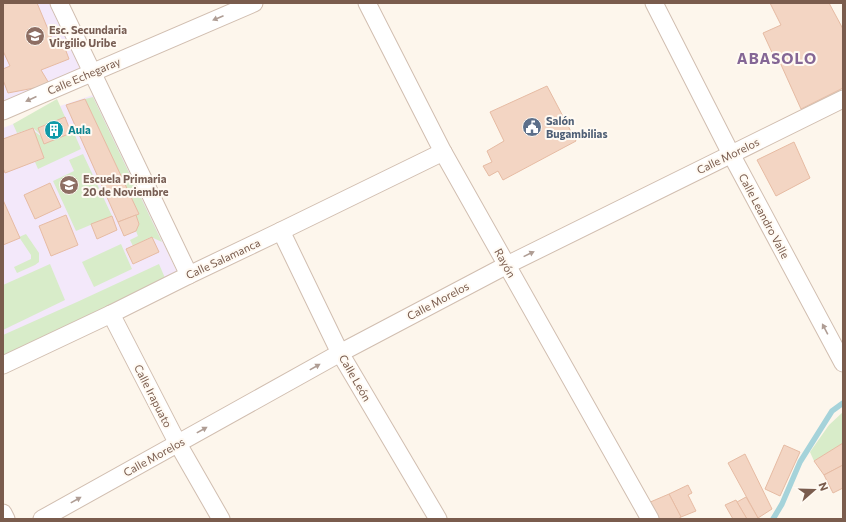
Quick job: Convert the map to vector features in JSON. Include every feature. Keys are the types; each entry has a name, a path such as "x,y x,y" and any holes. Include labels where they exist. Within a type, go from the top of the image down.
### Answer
{"street":[{"path":"60,3 189,275"},
{"name":"Calle Echegaray","path":"3,111 254,3"},
{"name":"Rayón","path":"367,3 443,152 650,519"},
{"name":"Calle Leandro Valle","path":"654,3 731,154 843,363"},
{"name":"Calle Morelos","path":"42,519 340,353 507,265 843,99"},
{"name":"Calle Salamanca","path":"3,365 443,152"},
{"name":"Calle León","path":"281,231 340,353 438,519"},
{"name":"Calle Irapuato","path":"111,314 178,444 221,519"},
{"path":"3,513 6,519"}],"shaded area":[{"name":"Esc. Secundaria Virgilio Uribe","path":"3,3 52,3 84,70 3,106"},
{"name":"Escuela Primaria 20 de Noviembre","path":"93,95 177,272 3,356 3,128 51,109"}],"green space":[{"path":"93,97 162,242 151,237 133,246 130,240 138,236 136,231 139,224 136,215 139,214 85,99"},
{"path":"57,99 65,117 38,128 40,134 33,128 17,133 13,124"},
{"path":"70,124 81,149 38,169 35,162 44,158 34,131 42,137 44,143 71,133"},
{"path":"83,154 112,216 76,231 53,181 74,171 69,160"},
{"path":"26,234 39,253 39,262 17,273 14,267 31,259 31,255 19,237"},
{"path":"121,244 132,269 94,287 82,262"},
{"path":"50,264 65,300 3,330 3,285"},
{"path":"159,264 165,278 3,356 3,335"},
{"path":"843,412 843,443 814,461 810,452 829,425"}],"building":[{"name":"Esc. Secundaria Virgilio Uribe","path":"3,3 37,3 55,46 63,43 69,59 41,70 50,85 8,93 3,80 3,69 10,66 3,51"},
{"path":"770,3 829,3 843,29 843,88 801,109 778,58 775,59 763,33 781,25"},
{"name":"Salón Bugambilias","path":"547,86 576,141 503,180 498,171 489,176 483,166 492,162 487,151 504,141 490,112"},
{"path":"85,99 139,214 118,222 66,105"},
{"name":"Aula","path":"65,117 71,133 44,144 38,128"},
{"path":"33,128 44,158 5,173 3,168 3,139"},
{"path":"794,142 810,178 776,196 757,160"},
{"path":"50,183 61,207 35,219 24,195"},
{"path":"3,200 20,238 3,245"},
{"path":"66,215 78,245 51,256 39,226"},
{"path":"136,215 139,224 136,231 124,236 118,222"},
{"path":"112,216 117,230 97,239 91,224"},
{"path":"152,237 159,252 133,264 126,249"},
{"path":"843,443 843,465 824,475 814,461"},
{"path":"784,445 800,452 780,496 765,489"},
{"path":"745,454 772,509 758,518 728,463"},
{"path":"843,465 843,488 833,493 824,475"},
{"path":"688,485 692,493 688,495 696,511 681,517 669,494"},
{"path":"669,494 681,517 678,519 658,519 648,503"},
{"path":"746,497 758,518 747,519 737,502"},
{"path":"736,500 747,519 733,519 725,505"}],"waterway":[{"path":"773,519 782,504 800,462 832,411 843,403"}],"place":[{"name":"Esc. Secundaria Virgilio Uribe","path":"35,36"},
{"name":"Salón Bugambilias","path":"532,127"},
{"name":"Aula","path":"54,130"},
{"name":"Escuela Primaria 20 de Noviembre","path":"69,185"}],"district":[{"name":"ABASOLO","path":"777,59"}]}
